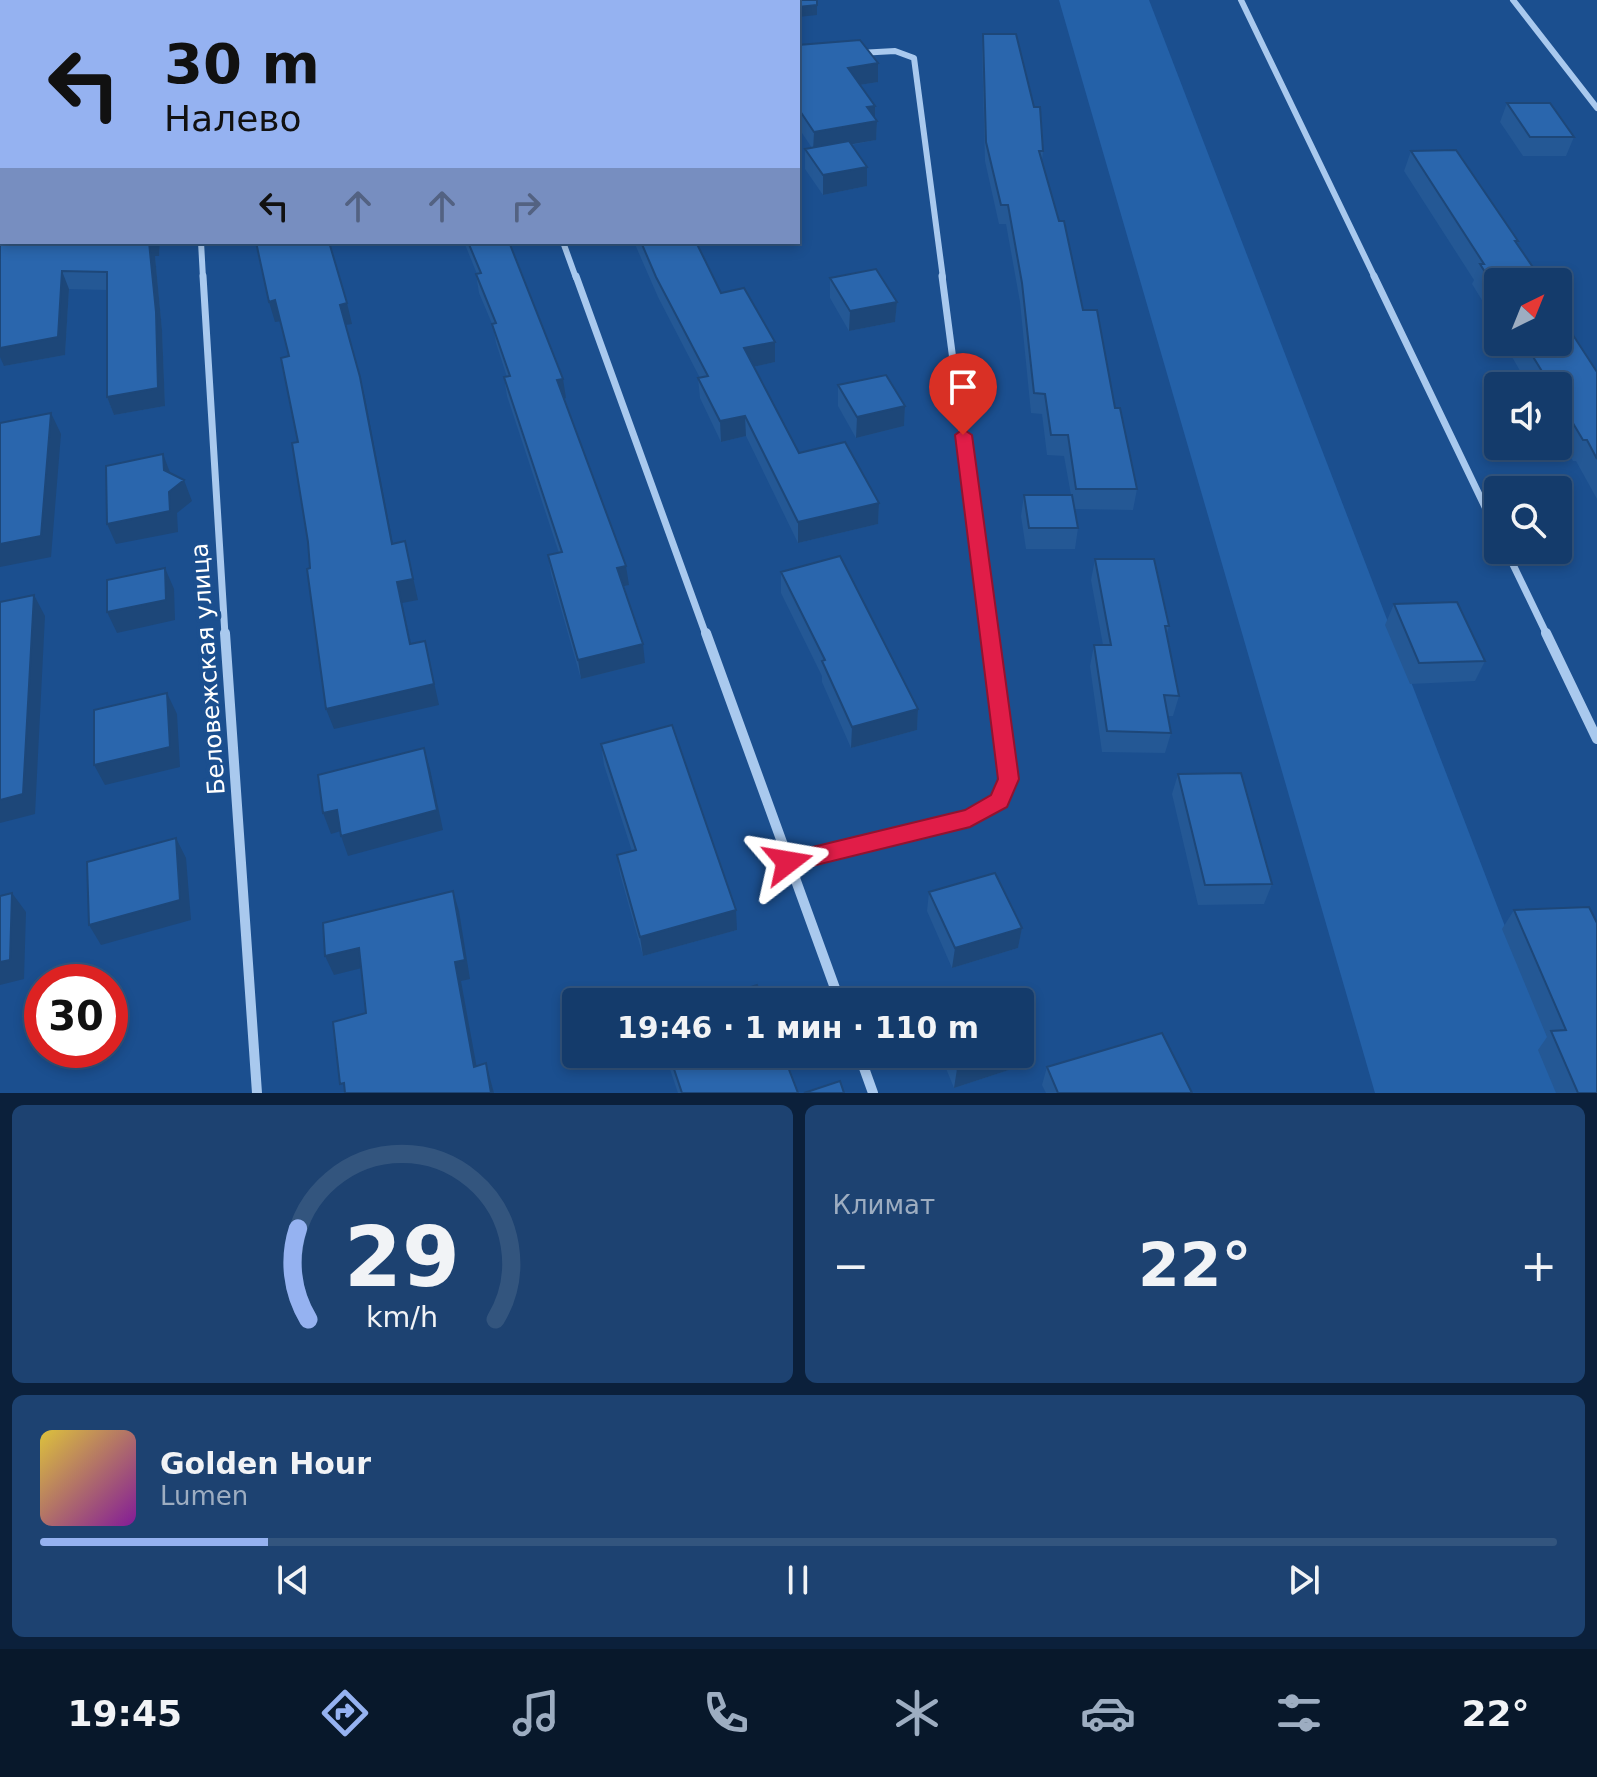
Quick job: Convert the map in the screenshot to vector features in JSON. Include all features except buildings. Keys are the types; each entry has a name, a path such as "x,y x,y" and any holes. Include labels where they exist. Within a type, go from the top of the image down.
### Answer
{"street":[{"path":"1241,0 1484,505"},
{"path":"1513,0 1597,108"},
{"path":"788,862 970,818 1000,801 1008,779 914,58 893,50 845,54"},
{"name":"Беловежская улица","path":"201,244 257,1093"},
{"path":"564,244 835,988"},
{"path":"1513,564 1597,739"},
{"path":"864,1068 873,1093"}],"shaded area":[{"path":"1059,0 1149,0 1569,1093 1375,1093"}],"route":[{"path":"788,862 970,818 1000,801 1008,779 963,435"}]}
